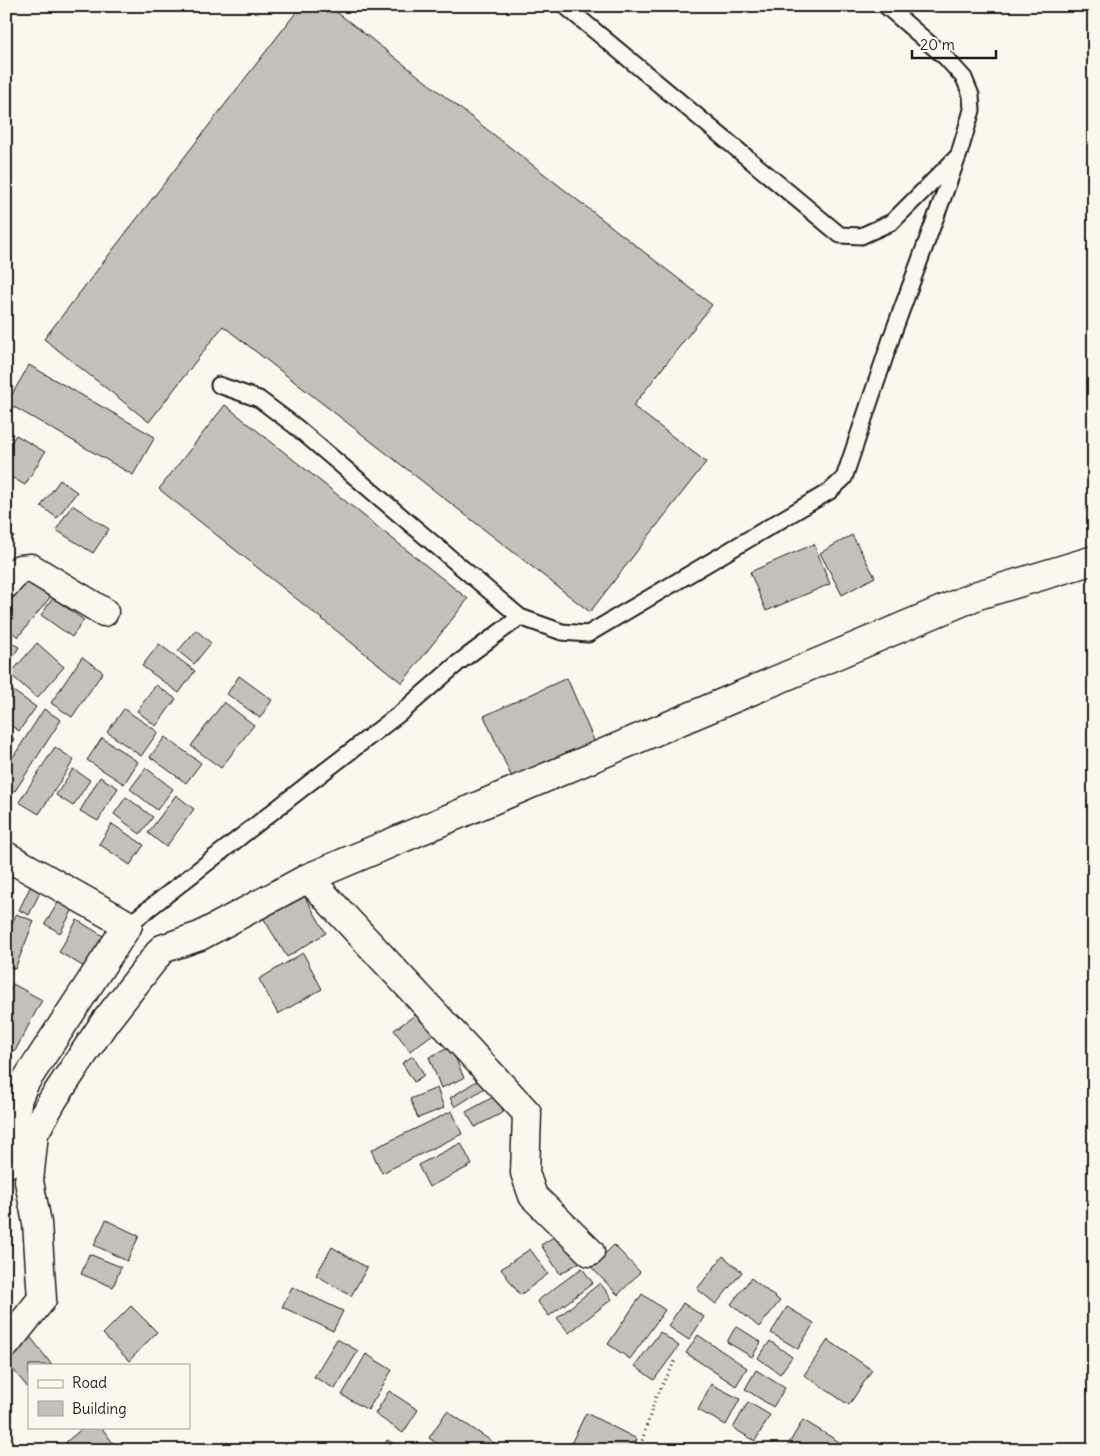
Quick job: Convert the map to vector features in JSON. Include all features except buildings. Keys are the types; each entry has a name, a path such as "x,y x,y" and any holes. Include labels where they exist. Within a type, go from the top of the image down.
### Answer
{"street":[{"path":"6,1344 42,1299 37,1223 29,1180 34,1133 54,1098 105,1022 162,949 200,936 308,878 978,595 1094,560"},
{"path":"6,584 20,569 31,568 104,612"},
{"path":"6,856 128,925 24,1082 18,1098 6,1164"},
{"path":"308,878 527,1113 524,1173 533,1196 590,1252"}],"lane":[{"path":"565,6 840,235 861,236 892,222 960,154"},
{"path":"219,385 259,399 295,426 520,617 562,632 588,634 830,491 844,478 893,333 960,154 972,110 971,95 964,78 945,57 886,6"},
{"path":"128,925 404,711 458,663 520,617"}],"path":[{"path":"639,1450 656,1397 675,1361"}]}
